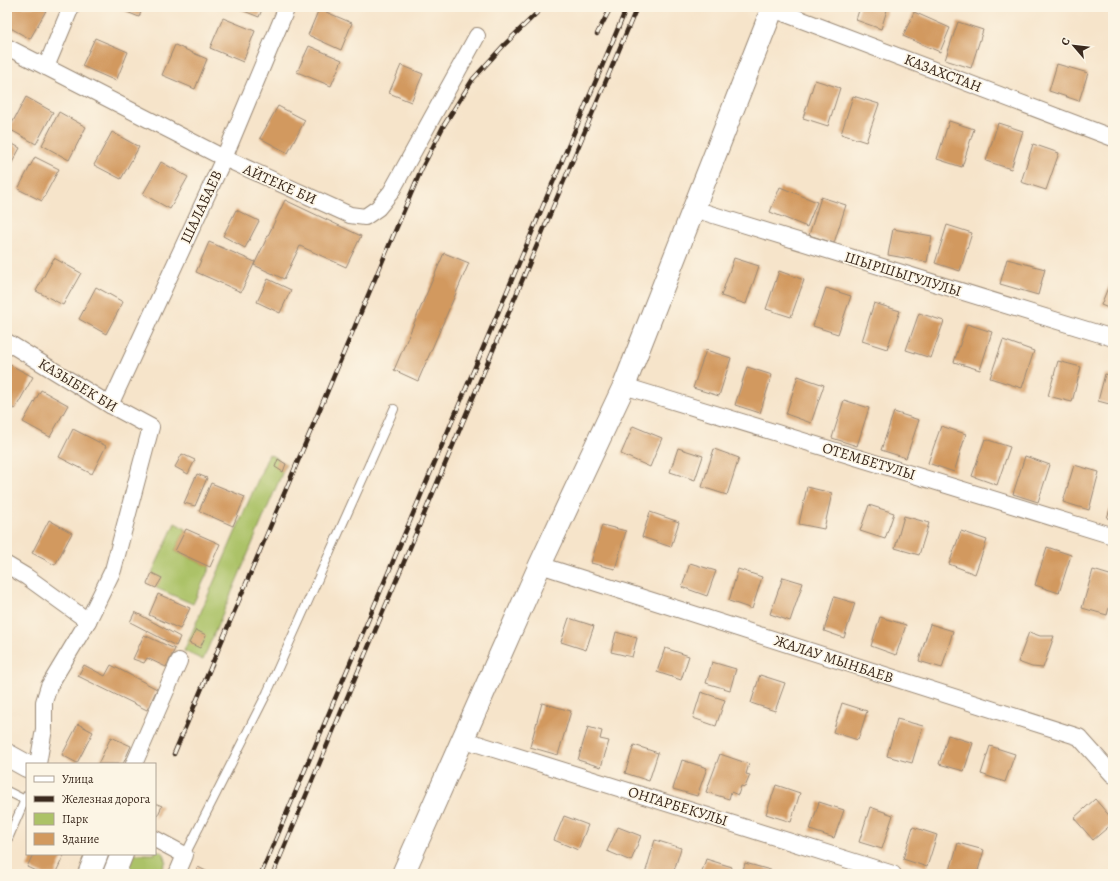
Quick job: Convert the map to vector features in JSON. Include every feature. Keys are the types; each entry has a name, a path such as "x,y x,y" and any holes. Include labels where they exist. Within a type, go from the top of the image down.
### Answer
{"street":[{"path":"46,67 71,7"},
{"name":"ШАЛАБАЕВ","path":"110,405 224,158 287,7"},
{"path":"403,874 540,565 624,386 773,8"},
{"name":"КАЗАХСТАН","path":"773,8 1113,138"},
{"name":"АЙТЕКЕ БИ","path":"7,47 224,158 350,215 365,216 378,208 391,192 477,36"},
{"name":"ШЫРШЫГУЛУЛЫ","path":"694,209 1113,338"},
{"name":"КАЗЫБЕК БИ","path":"7,342 110,405 150,427 112,570 88,621"},
{"name":"ОТЕМБЕТУЛЫ","path":"624,386 1113,536"},
{"path":"7,565 27,576 88,621 49,686 44,702 44,729 38,763"},
{"name":"ЖАЛАУ МЫНБАЕВ","path":"540,565 1079,737 1113,775"},
{"path":"134,763 179,661"},
{"name":"ОНГАРБЕКУЛЫ","path":"462,739 893,874"},
{"path":"7,755 26,765"},
{"path":"156,840 185,856 177,874"},
{"path":"89,874 97,855"},
{"path":"114,874 122,855"}],"lane":[{"path":"185,856 267,693 394,409"},
{"path":"7,791 26,797 7,841"}],"green space":[{"path":"269,454 286,464 203,660 184,651"},
{"path":"175,523 186,529 175,551 210,567 193,604 156,588 161,578 152,573"},
{"path":"156,850 164,854 166,861 160,874 121,874 126,862 133,855 156,855"}],"building":[{"path":"12,7 48,7 30,39 7,26 7,17"},
{"path":"115,7 143,7 139,17"},
{"path":"234,7 263,7 259,17"},
{"path":"860,7 888,7 881,29 856,20"},
{"path":"319,9 352,23 341,50 308,35"},
{"path":"914,12 950,28 940,52 903,36"},
{"path":"223,18 255,31 243,62 210,48"},
{"path":"958,22 983,30 971,68 945,60"},
{"path":"95,38 128,52 116,81 82,66"},
{"path":"175,45 207,59 195,89 162,75"},
{"path":"309,46 342,60 331,86 297,72"},
{"path":"1057,64 1088,73 1079,101 1049,91"},
{"path":"401,65 423,74 411,102 389,93"},
{"path":"815,80 840,88 828,126 803,118"},
{"path":"853,96 879,104 866,142 841,134"},
{"path":"26,97 53,112 36,144 9,129"},
{"path":"278,106 305,120 288,153 260,138"},
{"path":"59,112 86,127 69,160 42,145"},
{"path":"949,121 974,129 962,167 937,159"},
{"path":"998,123 1023,131 1011,169 986,161"},
{"path":"112,132 139,147 121,179 94,165"},
{"path":"7,141 20,148 7,172"},
{"path":"1033,144 1059,153 1046,190 1021,182"},
{"path":"35,157 59,169 42,201 18,189"},
{"path":"161,162 188,177 170,209 143,194"},
{"path":"780,187 817,202 807,227 770,212"},
{"path":"821,197 846,205 834,243 809,235"},
{"path":"285,200 361,236 346,267 300,246 284,279 254,265"},
{"path":"236,210 259,221 245,248 223,236"},
{"path":"947,225 972,233 960,271 935,263"},
{"path":"893,229 932,236 927,262 888,255"},
{"path":"209,242 255,262 241,292 196,272"},
{"path":"444,253 469,263 418,381 394,370"},
{"path":"54,258 81,273 63,305 36,291"},
{"path":"734,258 759,266 746,304 721,296"},
{"path":"1007,259 1045,269 1038,295 1000,284"},
{"path":"779,271 804,280 791,317 766,309"},
{"path":"268,279 291,290 280,313 257,302"},
{"path":"1111,280 1113,281 1113,310 1101,305"},
{"path":"96,287 123,302 106,334 79,319"},
{"path":"826,288 851,296 838,334 813,326"},
{"path":"874,303 900,311 887,349 862,341"},
{"path":"919,313 944,321 931,358 906,350"},
{"path":"967,324 992,332 980,370 954,362"},
{"path":"1003,340 1034,351 1022,388 990,378"},
{"path":"706,350 731,358 719,396 693,388"},
{"path":"1058,361 1081,367 1072,402 1048,396"},
{"path":"7,363 33,377 15,409 7,405"},
{"path":"747,367 772,375 760,413 735,405"},
{"path":"1105,374 1113,376 1113,405 1098,401"},
{"path":"798,376 824,385 811,423 786,414"},
{"path":"41,390 68,405 50,437 23,422"},
{"path":"844,400 869,408 857,446 832,438"},
{"path":"894,412 919,420 906,458 881,450"},
{"path":"633,426 662,438 650,467 621,454"},
{"path":"941,426 966,434 954,472 928,463"},
{"path":"73,429 106,446 92,474 59,457"},
{"path":"985,439 1010,447 997,485 972,476"},
{"path":"678,448 703,456 695,480 670,472"},
{"path":"714,449 739,458 727,495 702,487"},
{"path":"182,454 195,460 188,474 175,467"},
{"path":"1025,456 1050,465 1038,502 1013,494"},
{"path":"278,459 286,464 283,472 275,467"},
{"path":"1074,465 1099,472 1089,510 1063,502"},
{"path":"197,474 207,478 195,506 184,503"},
{"path":"211,483 245,497 233,526 199,511"},
{"path":"807,487 832,493 824,529 799,524"},
{"path":"1113,500 1113,520 1107,518"},
{"path":"869,505 894,513 885,539 860,531"},
{"path":"650,512 679,522 671,547 642,537"},
{"path":"904,516 929,523 919,555 895,548"},
{"path":"49,520 72,533 55,565 32,553"},
{"path":"602,525 626,531 615,569 591,563"},
{"path":"186,529 220,544 210,567 175,551"},
{"path":"961,531 987,540 975,574 949,564"},
{"path":"1047,547 1071,555 1059,593 1035,585"},
{"path":"690,563 716,571 707,596 682,587"},
{"path":"738,569 762,577 752,609 729,601"},
{"path":"1093,570 1113,576 1113,594 1107,615 1082,608"},
{"path":"152,573 162,578 156,588 147,584"},
{"path":"783,577 803,583 790,621 770,614"},
{"path":"158,594 190,608 180,629 149,615"},
{"path":"834,597 855,603 844,638 824,631"},
{"path":"135,612 180,637 176,646 130,622"},
{"path":"880,617 906,625 896,655 871,646"},
{"path":"569,618 594,626 586,650 561,642"},
{"path":"930,624 953,631 942,668 919,661"},
{"path":"196,630 206,635 200,648 189,643"},
{"path":"616,632 637,638 632,657 611,652"},
{"path":"1029,632 1040,636 1054,636 1043,668 1032,667 1018,662"},
{"path":"144,635 175,649 166,667 147,658 144,663 133,659"},
{"path":"665,648 689,656 681,680 657,672"},
{"path":"712,662 736,669 730,690 706,683"},
{"path":"84,665 105,676 111,665 157,689 147,710 78,676"},
{"path":"760,675 785,683 775,711 751,703"},
{"path":"701,692 725,700 716,726 693,718"},
{"path":"542,703 571,711 558,755 530,747"},
{"path":"842,703 867,711 858,740 833,732"},
{"path":"897,719 923,726 912,763 887,756"},
{"path":"78,724 93,732 77,763 62,755"},
{"path":"588,727 602,731 600,739 609,741 601,767 578,760"},
{"path":"948,735 973,743 964,771 939,764"},
{"path":"111,737 131,746 123,763 98,763"},
{"path":"634,745 658,753 649,781 625,773"},
{"path":"990,746 1015,754 1005,782 981,774"},
{"path":"720,754 749,764 746,774 750,775 745,787 741,786 738,795 731,792 729,799 706,792"},
{"path":"682,760 707,768 697,796 673,789"},
{"path":"776,785 800,793 791,822 766,814"},
{"path":"1095,799 1113,820 1113,823 1093,840 1074,818"},
{"path":"819,802 844,810 834,838 810,830"},
{"path":"156,803 162,806 156,819"},
{"path":"870,807 893,815 882,849 859,842"},
{"path":"564,816 588,825 578,850 554,840"},
{"path":"618,827 641,836 631,861 607,851"},
{"path":"913,827 937,835 927,867 903,859"},
{"path":"655,840 681,848 673,874 645,874"},
{"path":"958,843 984,850 977,874 949,874"},
{"path":"33,855 64,855 55,874 42,874 27,867"},
{"path":"706,859 732,867 730,874 701,874"},
{"path":"745,863 774,871 773,874 742,874"},
{"path":"198,867 212,874 194,874"}],"railway":[{"path":"174,754 421,170 444,125 473,79 504,45 543,7"},
{"path":"597,34 611,7"},
{"path":"261,874 627,7"},
{"path":"273,874 637,7"}]}
